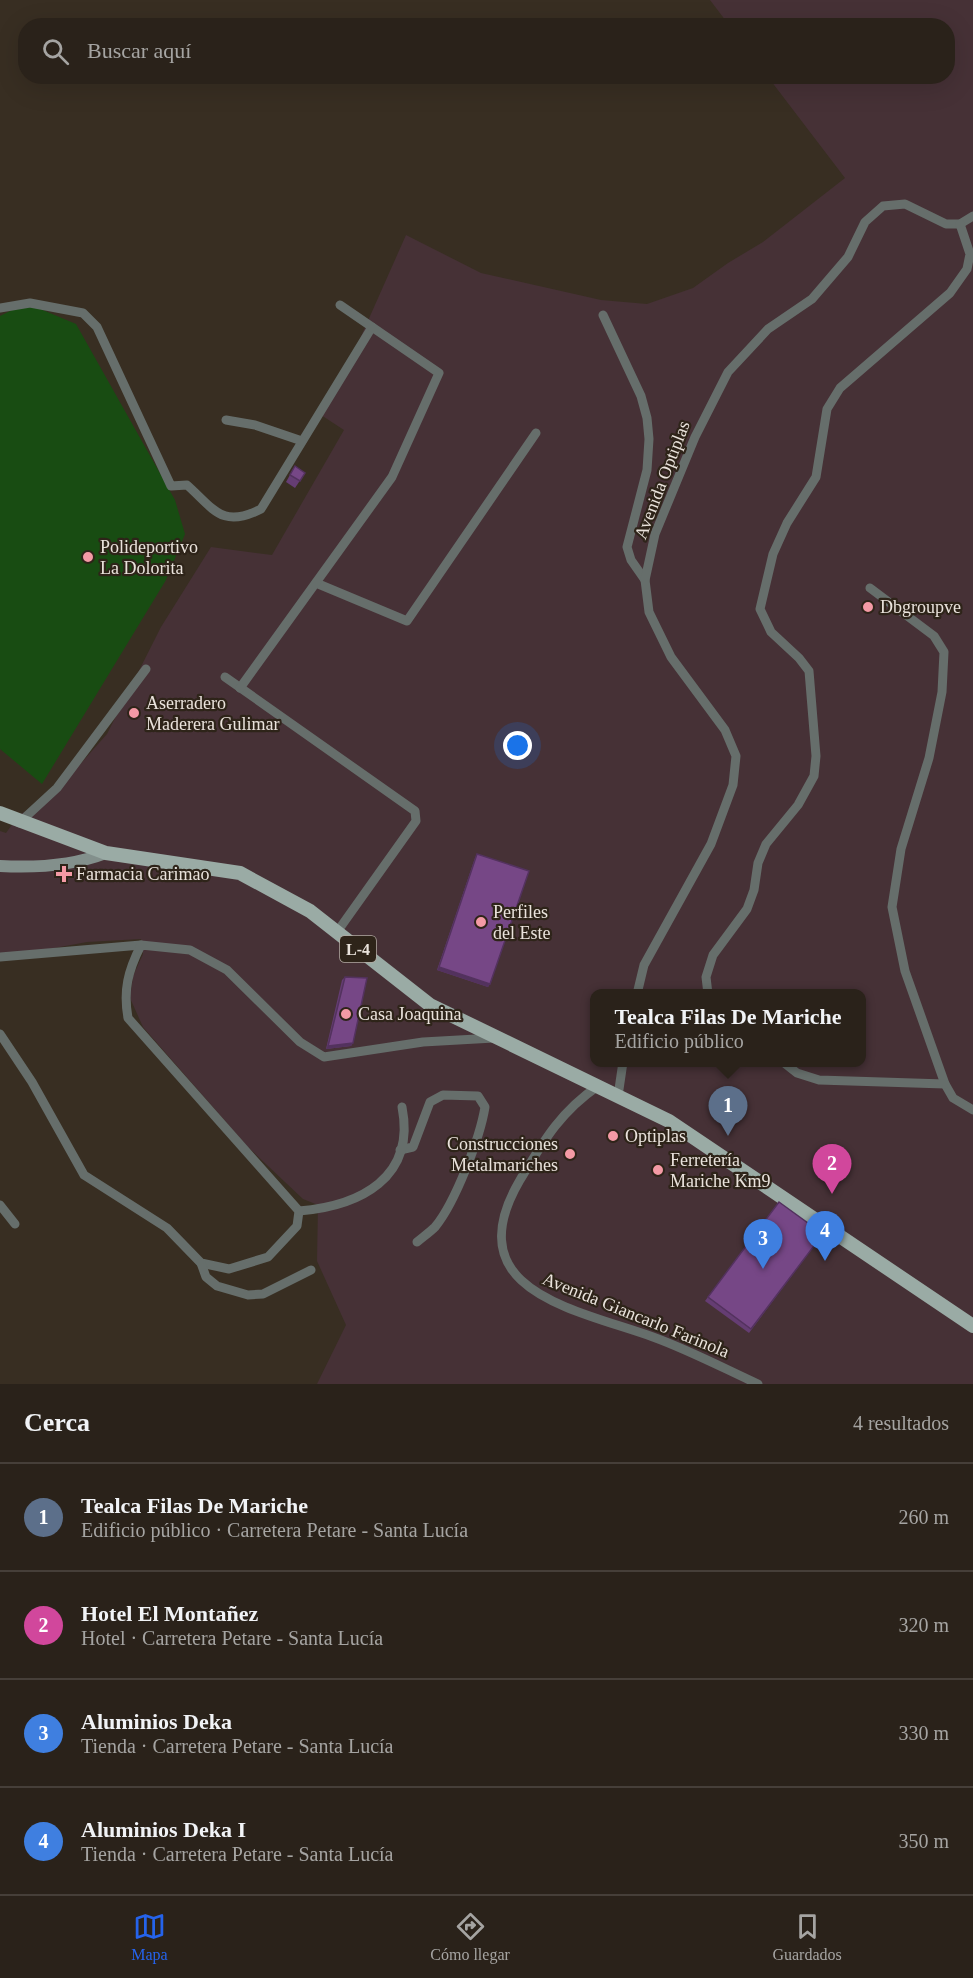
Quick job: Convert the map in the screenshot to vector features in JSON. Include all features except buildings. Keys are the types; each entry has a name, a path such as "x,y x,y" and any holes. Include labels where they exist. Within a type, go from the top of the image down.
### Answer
{"main road":[{"name":"L-4","path":"0,813 19,823 106,853 240,873 310,911 430,1005 669,1121 973,1326"}],"street":[{"name":"Avenida Optiplas","path":"638,989 644,965 711,844 733,785 736,756 725,730 671,657 649,612 645,580 656,534 695,436 728,372 768,329 812,299 848,257 866,222 883,206 905,204 946,224 960,224"},
{"path":"708,989 706,977 713,955 747,909 754,890 758,863 766,844 798,805 814,776 816,756 808,671 799,658 771,632 760,609 773,554 802,495 816,477 827,409 840,388 950,293 967,269 970,254 960,224 973,216"},
{"path":"0,308 30,303 83,313 97,327 171,486 186,485 217,515 232,518 249,515 261,509 372,327"},
{"path":"240,688 392,477 439,373 340,305"},
{"path":"603,315 641,396 647,418 649,439 646,470 627,547 631,560 645,580"},
{"path":"226,420 255,424 302,441"},
{"path":"316,583 408,621 536,433"},
{"path":"870,588 934,636 944,652 942,692 929,758 901,849 892,907 905,971 945,1084 953,1098 973,1110"},
{"path":"19,823 57,788 146,669"},
{"path":"225,677 415,811 416,821 337,933"},
{"path":"0,866 60,865 84,862 106,853"},
{"path":"141,945 127,973 124,1000 128,1018 299,1211 297,1226 268,1257 229,1269 201,1263"},
{"path":"0,957 141,945 190,950 227,970 300,1041 324,1057 423,1042 497,1038"},
{"path":"0,1034 32,1082 84,1175 167,1228 201,1263 206,1277 217,1286 248,1295 263,1294 311,1270"},
{"path":"618,1096 622,1067"},
{"path":"789,1067 797,1073 819,1080 945,1084"},
{"name":"Avenida Giancarlo Farinola","path":"598,1086 575,1102 550,1131 507,1203 501,1225 500,1246 513,1272 529,1290 674,1345 758,1384"},
{"path":"400,1150 413,1147 430,1102 443,1095 478,1096 485,1107 482,1126 449,1205 434,1228 417,1242"},
{"path":"299,1211 326,1209 370,1192 393,1168 400,1150 405,1125 402,1107"},
{"path":"0,1204 15,1224"}],"shaded area":[{"path":"710,0 973,0 973,1384 317,1384 346,1325 317,1261 318,1205 303,1199 247,1146 143,1027 130,998 133,976 143,954 141,939 87,942 0,958 0,831 6,833 19,815 52,796 107,734 161,627 211,547 272,555 344,430 321,415 359,341 406,235 481,273 601,300 647,304 693,288 763,242 845,178 773,84 955,84 955,18 724,18"}],"green space":[{"name":"Polideportivo La Dolorita","path":"26,303 76,324 175,500 185,534 166,580 42,784 0,749 0,316"}],"place":[{"name":"Polideportivo La Dolorita","path":"88,557"},
{"name":"Dbgroupve","path":"868,607"},
{"name":"Aserradero Maderera Gulimar","path":"134,713"},
{"name":"Farmacia Carimao","path":"64,874"},
{"name":"Perfiles del Este","path":"481,922"},
{"name":"Casa Joaquina","path":"346,1014"},
{"name":"Optiplas","path":"613,1136"},
{"name":"Tealca Filas De Mariche","path":"728,1136"},
{"name":"Construcciones Metalmariches","path":"570,1154"},
{"name":"Ferretería Mariche Km9","path":"658,1170"},
{"name":"Hotel El Montañez","path":"832,1194"},
{"name":"Aluminios Deka I","path":"825,1261"},
{"name":"Aluminios Deka","path":"763,1269"}]}
